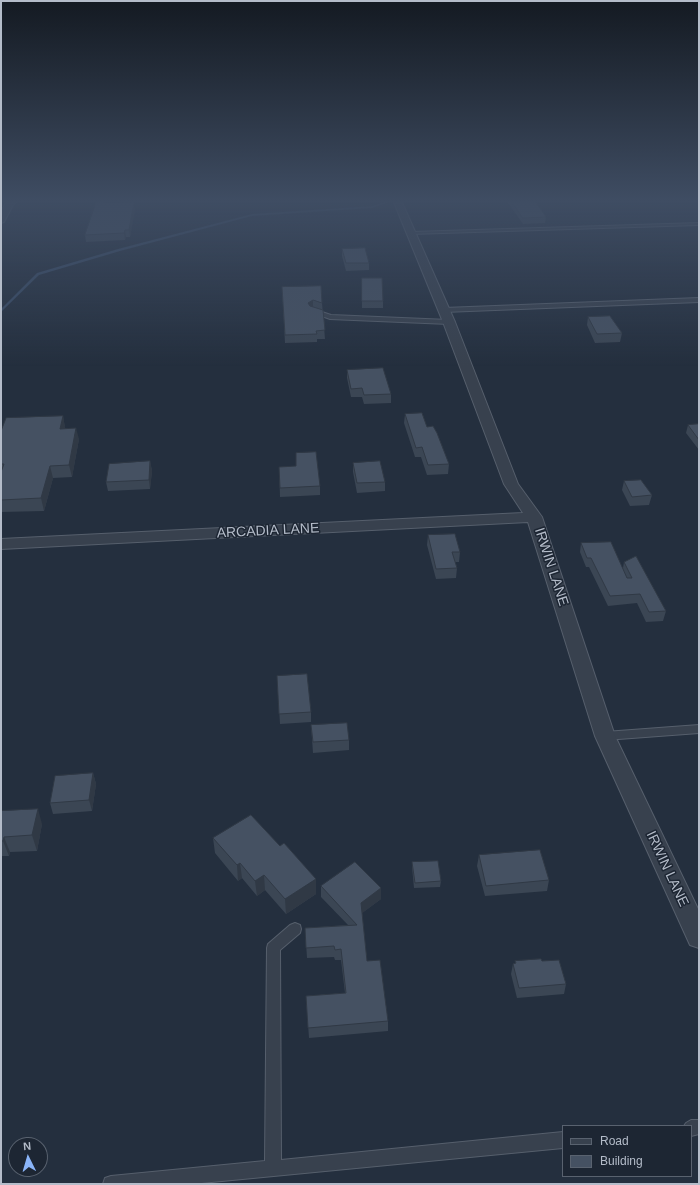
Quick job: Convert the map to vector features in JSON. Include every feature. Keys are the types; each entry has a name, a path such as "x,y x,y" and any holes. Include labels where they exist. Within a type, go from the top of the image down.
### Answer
{"street":[{"name":"IRWIN LANE","path":"421,255 447,316 511,484 534,518 605,736 699,937"},
{"name":"ARCADIA LANE","path":"1,544 534,518"}],"lane":[{"path":"313,311 330,317 447,316 699,300"},
{"path":"605,736 699,729"},
{"path":"273,1168 273,948 295,929"},
{"path":"111,1184 562,1140"}],"building":[{"path":"344,255 367,255 369,263 346,263"},
{"path":"362,278 382,278 383,301 362,301"},
{"path":"321,286 322,303 313,300 308,303 310,306 323,310 325,330 316,331 317,334 285,335 282,287"},
{"path":"610,316 622,333 597,334 588,317"},
{"path":"383,368 391,394 364,395 362,388 351,389 347,370"},
{"path":"422,413 427,427 433,426 437,433 449,464 428,465 422,447 416,448 405,414"},
{"path":"63,416 60,429 76,428 69,465 50,466 41,498 1,500 1,472 4,464 1,464 1,431 6,418"},
{"path":"699,424 699,440 688,425"},
{"path":"316,452 320,486 280,488 279,467 296,466 296,453"},
{"path":"150,461 149,480 106,482 109,464"},
{"path":"380,461 385,482 357,483 353,463"},
{"path":"641,480 652,495 632,497 624,481"},
{"path":"455,534 460,552 452,552 457,568 436,569 428,535"},
{"path":"611,542 627,578 632,578 624,562 636,556 666,611 649,612 640,594 610,596 591,558 587,558 581,543"},
{"path":"307,674 311,712 279,714 277,676"},
{"path":"347,723 349,740 313,742 311,725"},
{"path":"93,773 89,800 50,803 55,776"},
{"path":"38,809 32,835 4,837 3,841 1,841 1,811"},
{"path":"251,815 280,846 284,843 316,879 285,899 264,875 255,881 240,863 237,865 213,838"},
{"path":"540,850 549,880 486,886 479,855"},
{"path":"438,861 441,881 415,883 412,862"},
{"path":"355,862 381,888 361,903 367,961 380,960 388,1021 308,1028 306,996 346,993 341,949 335,950 334,946 306,948 305,928 357,925 321,886"},
{"path":"541,959 542,961 559,960 566,984 519,988 513,964 516,963 515,961"}],"waterway":[{"path":"1,311 38,274 101,255"}]}
